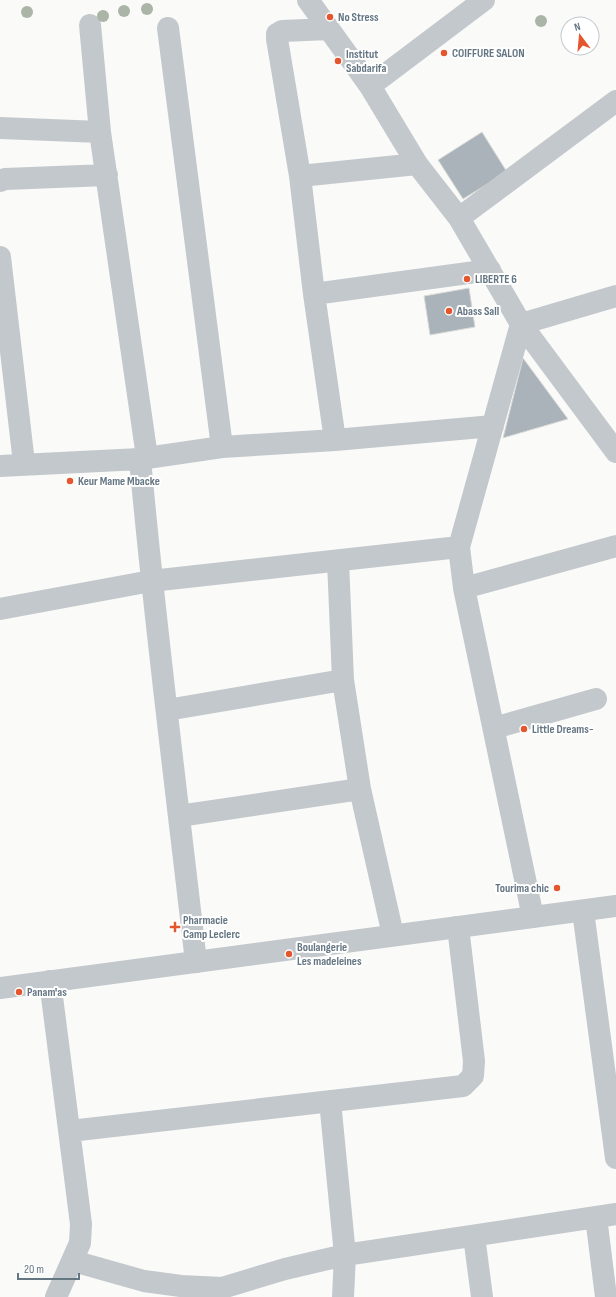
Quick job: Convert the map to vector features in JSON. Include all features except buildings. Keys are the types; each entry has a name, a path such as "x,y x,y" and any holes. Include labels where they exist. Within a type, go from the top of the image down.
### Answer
{"street":[{"path":"308,0 370,86 417,164 459,218 521,324 616,452"},
{"path":"370,86 476,2"},
{"path":"90,25 100,132 107,175 143,458 151,581 196,962"},
{"path":"168,28 222,447"},
{"path":"329,29 282,31 277,34 300,176 314,294 335,440"},
{"path":"459,218 616,101"},
{"path":"0,128 100,132"},
{"path":"300,176 417,164"},
{"path":"0,181 5,179 107,175"},
{"path":"0,257 24,463"},
{"path":"314,294 490,270"},
{"path":"521,324 616,296"},
{"path":"521,324 459,547 464,588 533,917"},
{"path":"0,466 24,463 143,458 222,447 335,440 492,426"},
{"path":"464,588 616,546"},
{"path":"0,609 151,581 459,547"},
{"path":"338,561 343,680 360,789 393,935"},
{"path":"167,710 343,680"},
{"path":"494,728 596,699"},
{"path":"179,816 360,789"},
{"path":"0,988 616,906"},
{"path":"583,911 610,1067 616,1158"},
{"path":"70,1130 463,1086 473,1076 474,1061 458,927"},
{"path":"50,981 81,1224 80,1243 56,1297"},
{"path":"330,1101 345,1255 343,1297"},
{"path":"73,1261 144,1281 220,1293 285,1270 345,1255 606,1216 606,1297"},
{"path":"474,1236 482,1297"}],"place":[{"name":"No Stress","path":"330,17"},
{"name":"COIFFURE SALON","path":"444,53"},
{"name":"Institut Sabdarifa","path":"338,61"},
{"name":"LIBERTE 6","path":"467,279"},
{"name":"Abass Sall","path":"449,311"},
{"name":"Keur Mame Mbacke","path":"70,481"},
{"name":"Little Dreams-","path":"524,729"},
{"name":"Tourima chic","path":"557,888"},
{"name":"Pharmacie Camp Leclerc","path":"175,927"},
{"name":"Boulangerie Les madeleines","path":"289,954"},
{"name":"Panam'as","path":"19,992"}]}
